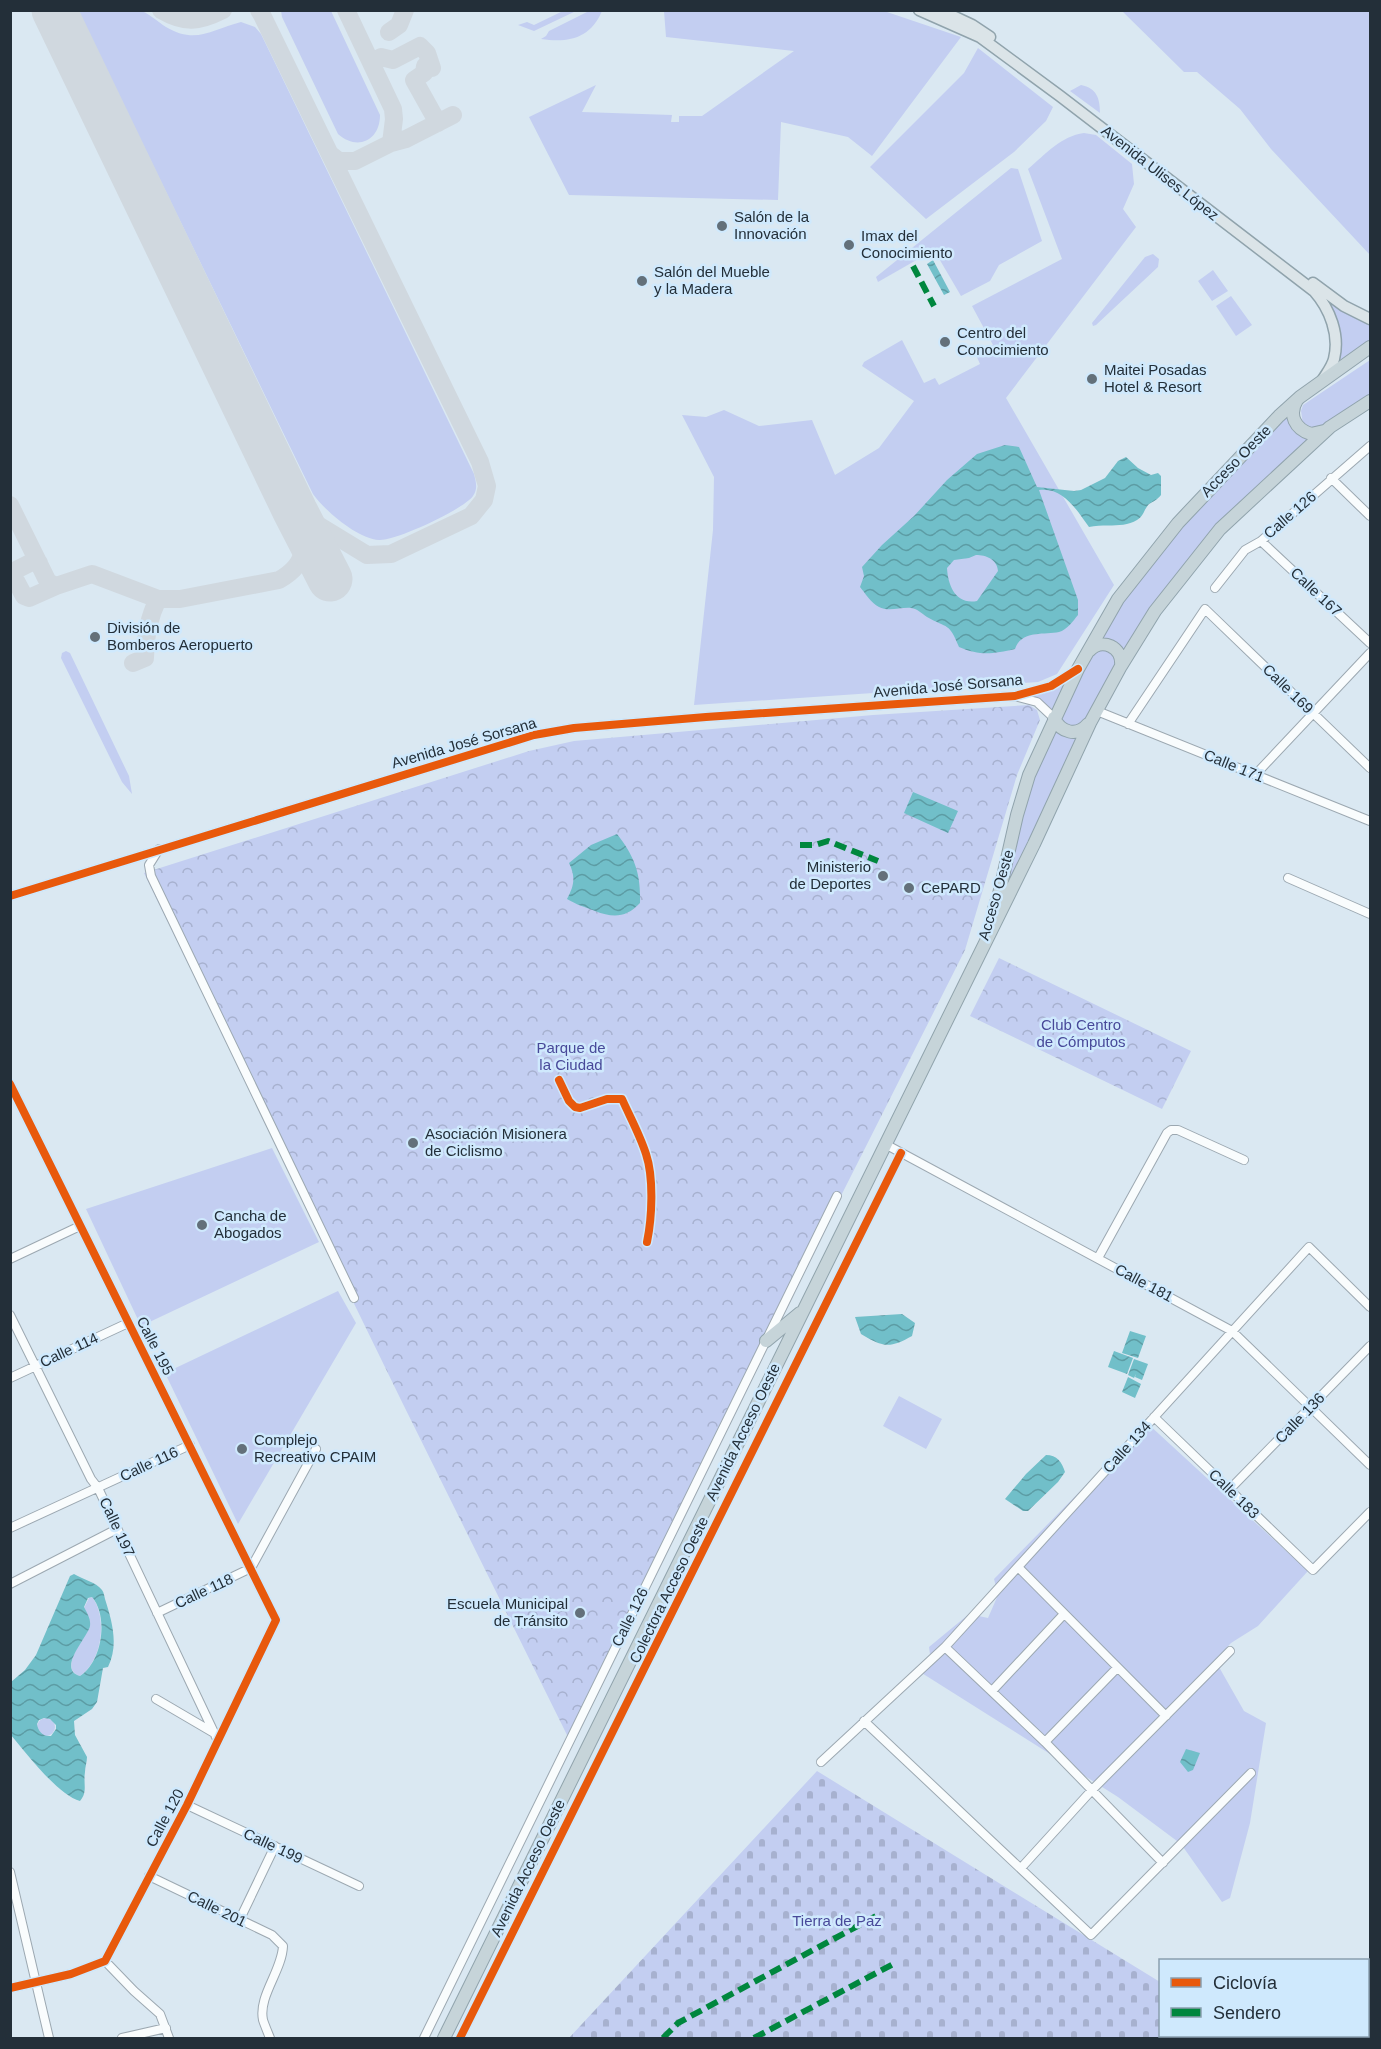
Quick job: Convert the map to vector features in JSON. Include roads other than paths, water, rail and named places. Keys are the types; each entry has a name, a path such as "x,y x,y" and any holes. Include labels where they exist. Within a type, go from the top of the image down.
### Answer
{"highway":[{"name":"Acceso Oeste","path":"978,955 999,894 1017,815 1029,775 1078,669 1118,599 1178,523 1221,475 1300,397 1371,347"},
{"path":"1300,397 1293,409 1293,416 1299,428 1311,434 1318,434 1330,427"},
{"name":"Acceso Oeste","path":"978,955 1034,844 1089,723 1155,611 1220,529 1330,427 1371,401"},
{"path":"1089,651 1103,644 1113,647 1120,655 1121,666"},
{"path":"1054,718 1061,728 1072,732 1080,731 1089,723"},
{"name":"Avenida Acceso Oeste","path":"444,2038 978,955"},
{"path":"766,1341 804,1310"}],"main road":[{"name":"Avenida Ulises López","path":"919,10 980,38 1068,102 1314,291 1329,314 1335,336 1334,360 1322,381"},
{"name":"Avenida Ulises López","path":"940,10 983,31 1344,306 1371,319"}],"street":[{"path":"1356,411 1371,408"},
{"name":"Calle 126","path":"1215,588 1245,550 1261,540 1371,446"},
{"path":"1331,478 1371,516"},
{"name":"Calle 167","path":"1261,540 1371,643"},
{"name":"Calle 169","path":"1128,724 1205,609 1371,768"},
{"path":"1256,774 1371,653"},
{"name":"Avenida José Sorsana","path":"10,896 534,735 574,728 1015,696 1051,687 1078,669"},
{"name":"Avenida José Sorsana","path":"1015,696 1037,702 1054,718"},
{"name":"Calle 171","path":"1097,711 1371,821"},
{"path":"159,849 149,865 151,876 354,1298"},
{"path":"1288,878 1371,914"},
{"name":"Calle 195","path":"10,1084 276,1620"},
{"path":"1098,1258 1167,1133 1171,1130 1178,1130 1245,1160"},
{"name":"Calle 181","path":"885,1144 1232,1331 1371,1465"},
{"name":"Colectora Acceso Oeste","path":"460,2038 901,1153"},
{"name":"Calle 126","path":"424,2038 837,1196"},
{"path":"10,1259 80,1226"},
{"name":"Calle 134","path":"821,1762 945,1647 1309,1247 1371,1307"},
{"name":"Calle 197","path":"10,1315 91,1479 98,1488 216,1738"},
{"name":"Calle 114","path":"10,1378 128,1323"},
{"name":"Calle 136","path":"1229,1490 1371,1346"},
{"name":"Calle 183","path":"1154,1417 1314,1570 1371,1512"},
{"name":"Calle 116","path":"10,1528 190,1445"},
{"path":"251,1568 316,1449"},
{"path":"10,1584 117,1529"},
{"path":"1018,1567 1166,1716"},
{"name":"Calle 118","path":"157,1613 251,1568"},
{"path":"992,1691 1064,1614"},
{"name":"Calle 120","path":"105,1961 187,1805 216,1738 276,1620"},
{"path":"945,1647 1045,1742 1163,1863"},
{"path":"1021,1868 1092,1790 1230,1651"},
{"path":"1045,1742 1117,1668"},
{"path":"156,1699 216,1738"},
{"path":"864,1721 1091,1935 1251,1773"},
{"name":"Calle 199","path":"187,1805 359,1886"},
{"path":"240,1919 274,1846"},
{"path":"10,1872 15,1909 49,2038"},
{"name":"Calle 201","path":"149,1876 272,1935 283,1946 282,1957 265,2000 263,2018 270,2038"},
{"path":"10,1988 71,1974 105,1961 160,2014 169,2038"},
{"path":"122,2038 166,2028"}],"water":[{"path":"933,260 950,292 944,295 927,264"},
{"path":"1005,445 1019,447 1037,487 1081,490 1105,478 1118,461 1126,457 1138,468 1151,475 1158,473 1161,476 1161,495 1149,504 1139,518 1132,523 1120,525 1089,527 1074,507 1062,496 1048,490 1039,490 1078,600 1078,615 1062,631 1034,634 1022,639 1015,649 993,653 974,652 959,647 953,633 947,627 918,610 879,607 860,587 864,576 862,567 947,480 977,454","holes":["976,555 987,557 996,563 998,571 977,601 964,600 954,593 947,568 954,560"]},
{"path":"913,792 958,811 948,833 904,813"},
{"path":"617,834 636,866 640,903 630,912 613,916 567,899 573,881 569,863 591,845"},
{"path":"902,1314 915,1323 912,1336 892,1345 875,1342 861,1334 855,1317"},
{"path":"1130,1331 1146,1336 1138,1358 1122,1353"},
{"path":"1114,1351 1133,1358 1127,1374 1108,1367"},
{"path":"1134,1359 1148,1364 1142,1380 1135,1377 1136,1374 1134,1378 1128,1375"},
{"path":"1128,1377 1141,1384 1135,1398 1122,1392"},
{"path":"1046,1455 1058,1460 1065,1472 1058,1482 1028,1511 1023,1511 1005,1499"},
{"path":"74,1574 102,1590 112,1624 114,1642 108,1667 103,1668 97,1702 92,1709 74,1721 75,1735 87,1757 85,1791 80,1801 62,1791 52,1782 10,1734 11,1682 25,1670 36,1655 70,1576","holes":["92,1597 100,1616 101,1639 94,1661 80,1676 73,1672 72,1660 90,1626 84,1607 88,1598","50,1719 56,1725 51,1736 41,1733 38,1729 39,1720"]},
{"path":"1186,1749 1200,1753 1193,1770 1188,1772 1180,1762"}],"place":[{"name":"Salón de la Innovación","path":"722,226"},
{"name":"Imax del Conocimiento","path":"849,245"},
{"name":"Salón del Mueble y la Madera","path":"642,281"},
{"name":"Centro del Conocimiento","path":"945,342"},
{"name":"Maitei Posadas Hotel & Resort","path":"1092,379"},
{"name":"División de Bomberos Aeropuerto","path":"95,637"},
{"name":"Ministerio de Deportes","path":"883,876"},
{"name":"CePARD","path":"909,888"},
{"name":"Asociación Misionera de Ciclismo","path":"413,1143"},
{"name":"Cancha de Abogados","path":"202,1225"},
{"name":"Complejo Recreativo CPAIM","path":"242,1449"},
{"name":"Escuela Municipal de Tránsito","path":"580,1613"}],"park label":[{"name":"Club Centro de Cómputos","path":"1081,1034"},
{"name":"Parque de la Ciudad","path":"571,1056"},
{"name":"Tierra de Paz","path":"837,1921"}]}
